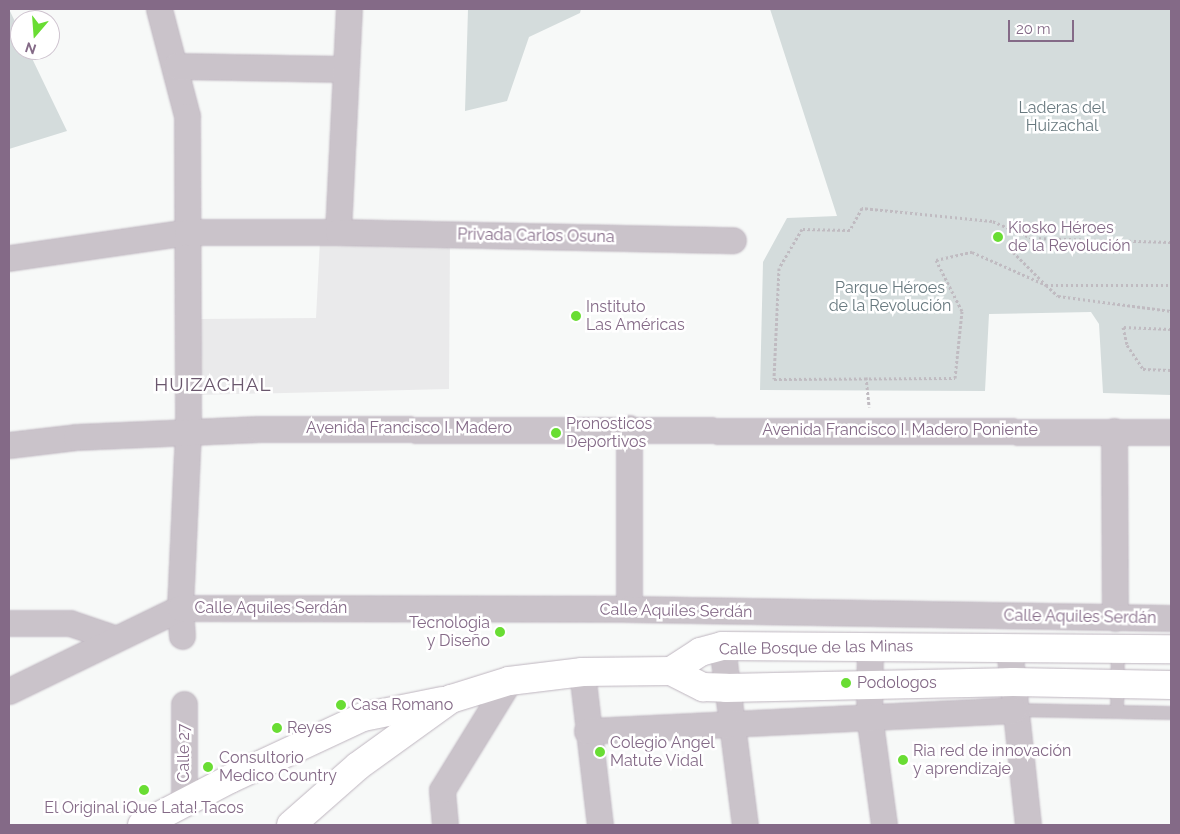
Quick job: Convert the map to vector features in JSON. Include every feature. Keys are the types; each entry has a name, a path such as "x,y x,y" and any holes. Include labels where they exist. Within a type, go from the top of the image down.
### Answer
{"main road":[{"name":"Calle Bosque de las Minas","path":"671,671 700,652 722,646 1171,649"},
{"path":"142,825 363,717 451,699 510,680 582,672 671,671 704,686 726,688 1013,682 1171,685"},
{"path":"292,825 358,766 451,699"}],"street":[{"path":"159,9 176,66 187,116 188,431 180,608 182,636"},
{"path":"338,232 349,9"},
{"path":"176,66 345,69"},
{"name":"Privada Carlos Osuna","path":"9,258 187,232 338,232 733,240"},
{"path":"629,428 629,609"},
{"name":"Avenida Francisco I. Madero","path":"9,445 76,437 188,431 629,428"},
{"name":"Avenida Francisco I. Madero Poniente","path":"629,428 1171,432"},
{"path":"1114,431 1115,618"},
{"path":"9,691 114,638 180,608"},
{"name":"Calle Aquiles Serdán","path":"180,608 629,609 1171,618"},
{"path":"9,623 70,623 114,638"},
{"path":"722,646 745,825"},
{"path":"870,646 869,715 884,825"},
{"path":"1009,648 1013,682 1013,710 1028,825"},
{"path":"582,672 587,731 600,825"},
{"path":"445,825 442,790 510,680"},
{"name":"Calle 27","path":"184,704 184,803"},
{"path":"587,731 869,715 1013,710"}],"lane":[{"path":"1116,712 1118,649"},
{"path":"1013,710 1171,713"}],"path":[{"path":"1171,242 1032,238 992,221 862,208 850,230 802,229 779,268 774,379 955,378 962,310 936,260 972,252 1046,284 1171,285"},
{"path":"1032,238 1013,252 1058,296 1171,311"},
{"path":"1171,329 1123,327 1127,345 1143,369 1171,370"},
{"path":"866,377 872,430"}],"shaded area":[{"path":"320,240 450,241 449,389 197,395 200,319 316,318"}],"green space":[{"path":"9,9 10,60 33,60 67,131 9,149"},
{"path":"468,9 581,9 580,13 529,37 507,101 465,111"},
{"path":"770,9 1171,9 1171,395 1103,393 1099,324 1091,312 989,314 985,391 760,390 763,262 787,218 837,216"}],"place":[{"name":"Kiosko Héroes de la Revolución","path":"998,237"},
{"name":"Instituto Las Américas","path":"576,316"},
{"name":"Pronosticos Deportivos","path":"556,433"},
{"name":"Tecnologia y Diseño","path":"500,632"},
{"name":"Podologos","path":"846,683"},
{"name":"Casa Romano","path":"341,705"},
{"name":"Reyes","path":"277,728"},
{"name":"Colegio Angel Matute Vidal","path":"600,752"},
{"name":"Ria red de innovación y aprendizaje","path":"903,760"},
{"name":"Consultorio Medico Country","path":"208,767"},
{"name":"El Original ¡Que Lata! Tacos","path":"144,790"}],"district":[{"name":"HUIZACHAL","path":"213,385"}],"park label":[{"name":"Laderas del Huizachal","path":"1062,117"},
{"name":"Parque Héroes de la Revolución","path":"890,297"}]}
